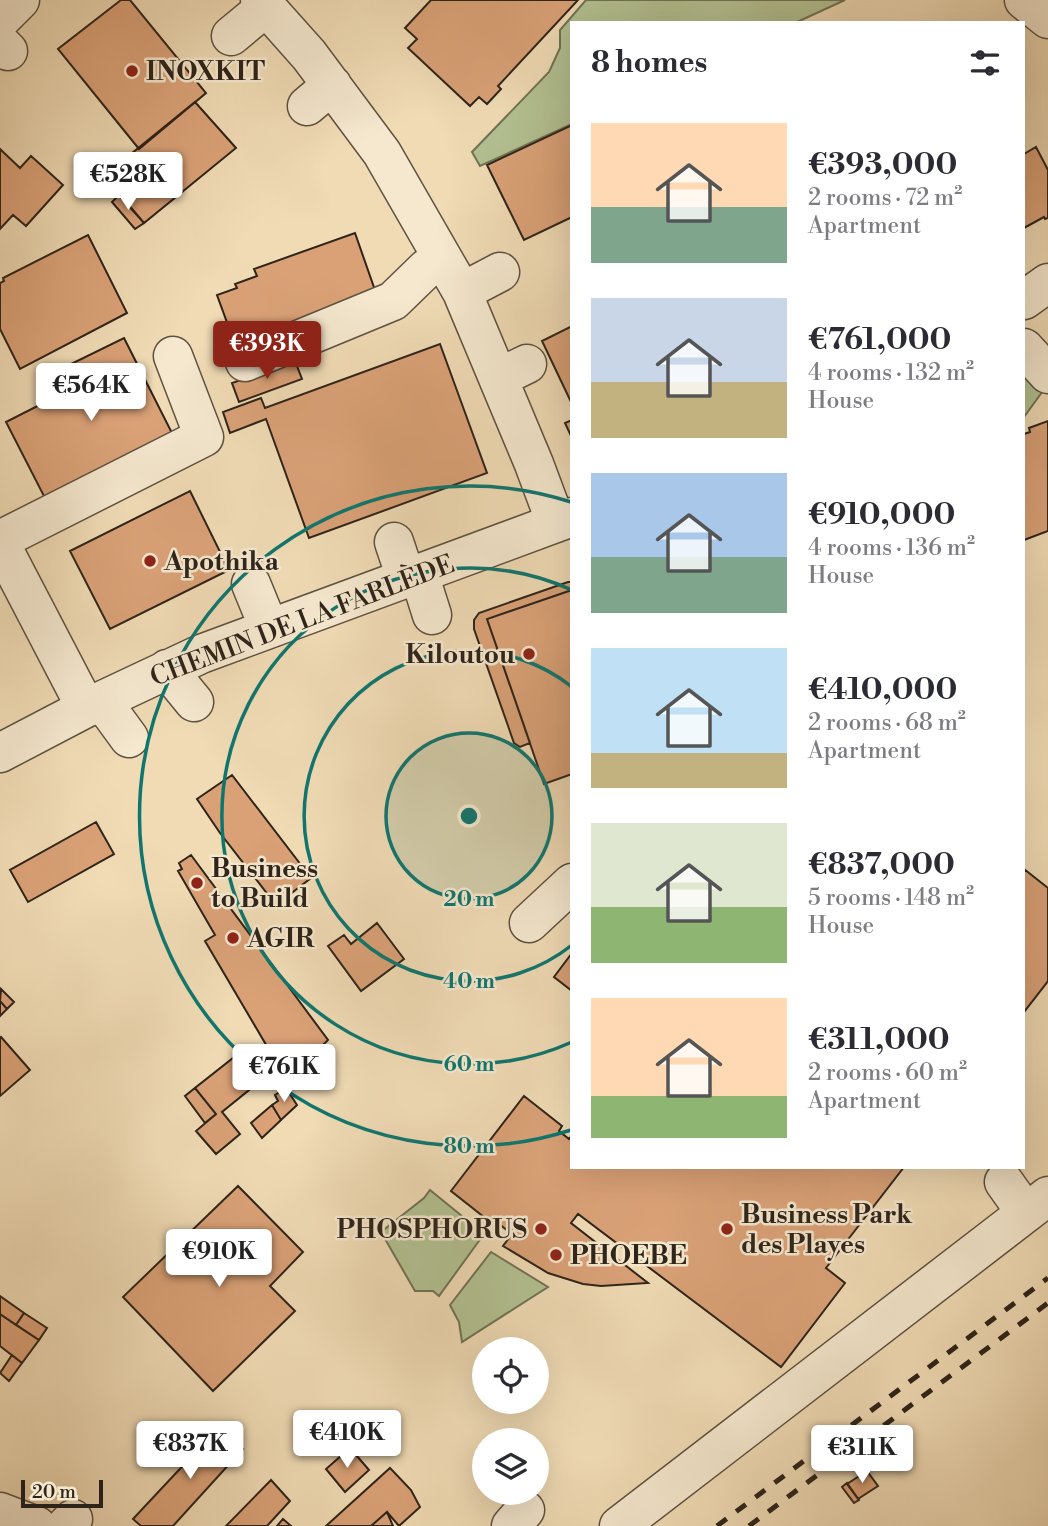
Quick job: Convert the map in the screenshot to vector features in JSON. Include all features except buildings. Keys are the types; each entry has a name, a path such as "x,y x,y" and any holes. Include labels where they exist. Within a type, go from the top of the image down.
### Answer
{"street":[{"path":"1024,0 1048,19"},
{"path":"232,36 280,12 309,55 319,96 382,153 453,276 494,360 564,520"},
{"path":"245,362 393,301 428,268 453,276 500,272"},
{"path":"1025,299 1048,283"},
{"path":"1025,346 1048,330"},
{"path":"1025,348 1048,374"},
{"path":"130,738 94,704 0,541 204,437 173,356"},
{"name":"CHEMIN DE LA FARLÈDE","path":"0,753 94,704 201,654 564,520"},
{"path":"394,542 432,615"},
{"path":"251,584 269,628"},
{"path":"167,669 194,702"},
{"path":"529,923 570,885"},
{"path":"619,1526 1026,1197"},
{"path":"0,1512 59,1524"}],"green space":[{"path":"586,0 845,0 799,21 570,21 570,125 480,166 472,152 549,72 560,48 560,30"},
{"path":"1028,375 1045,388 1025,416 1025,377"},
{"path":"430,1190 484,1234 439,1296 433,1291 415,1291 381,1232 424,1198"},
{"path":"491,1252 548,1287 462,1342 459,1322 450,1305"}],"railway":[{"path":"717,1526 1048,1278"},
{"path":"749,1526 1048,1303"}],"place":[{"name":"INOXKIT","path":"132,71"},
{"name":"Apothika","path":"150,561"},
{"name":"Kiloutou","path":"529,654"},
{"name":"Business to Build","path":"197,883"},
{"name":"AGIR","path":"233,938"},
{"name":"PHOSPHORUS","path":"541,1229"},
{"name":"Business Park des Playes","path":"727,1229"},
{"name":"PHOEBE","path":"556,1255"}]}
